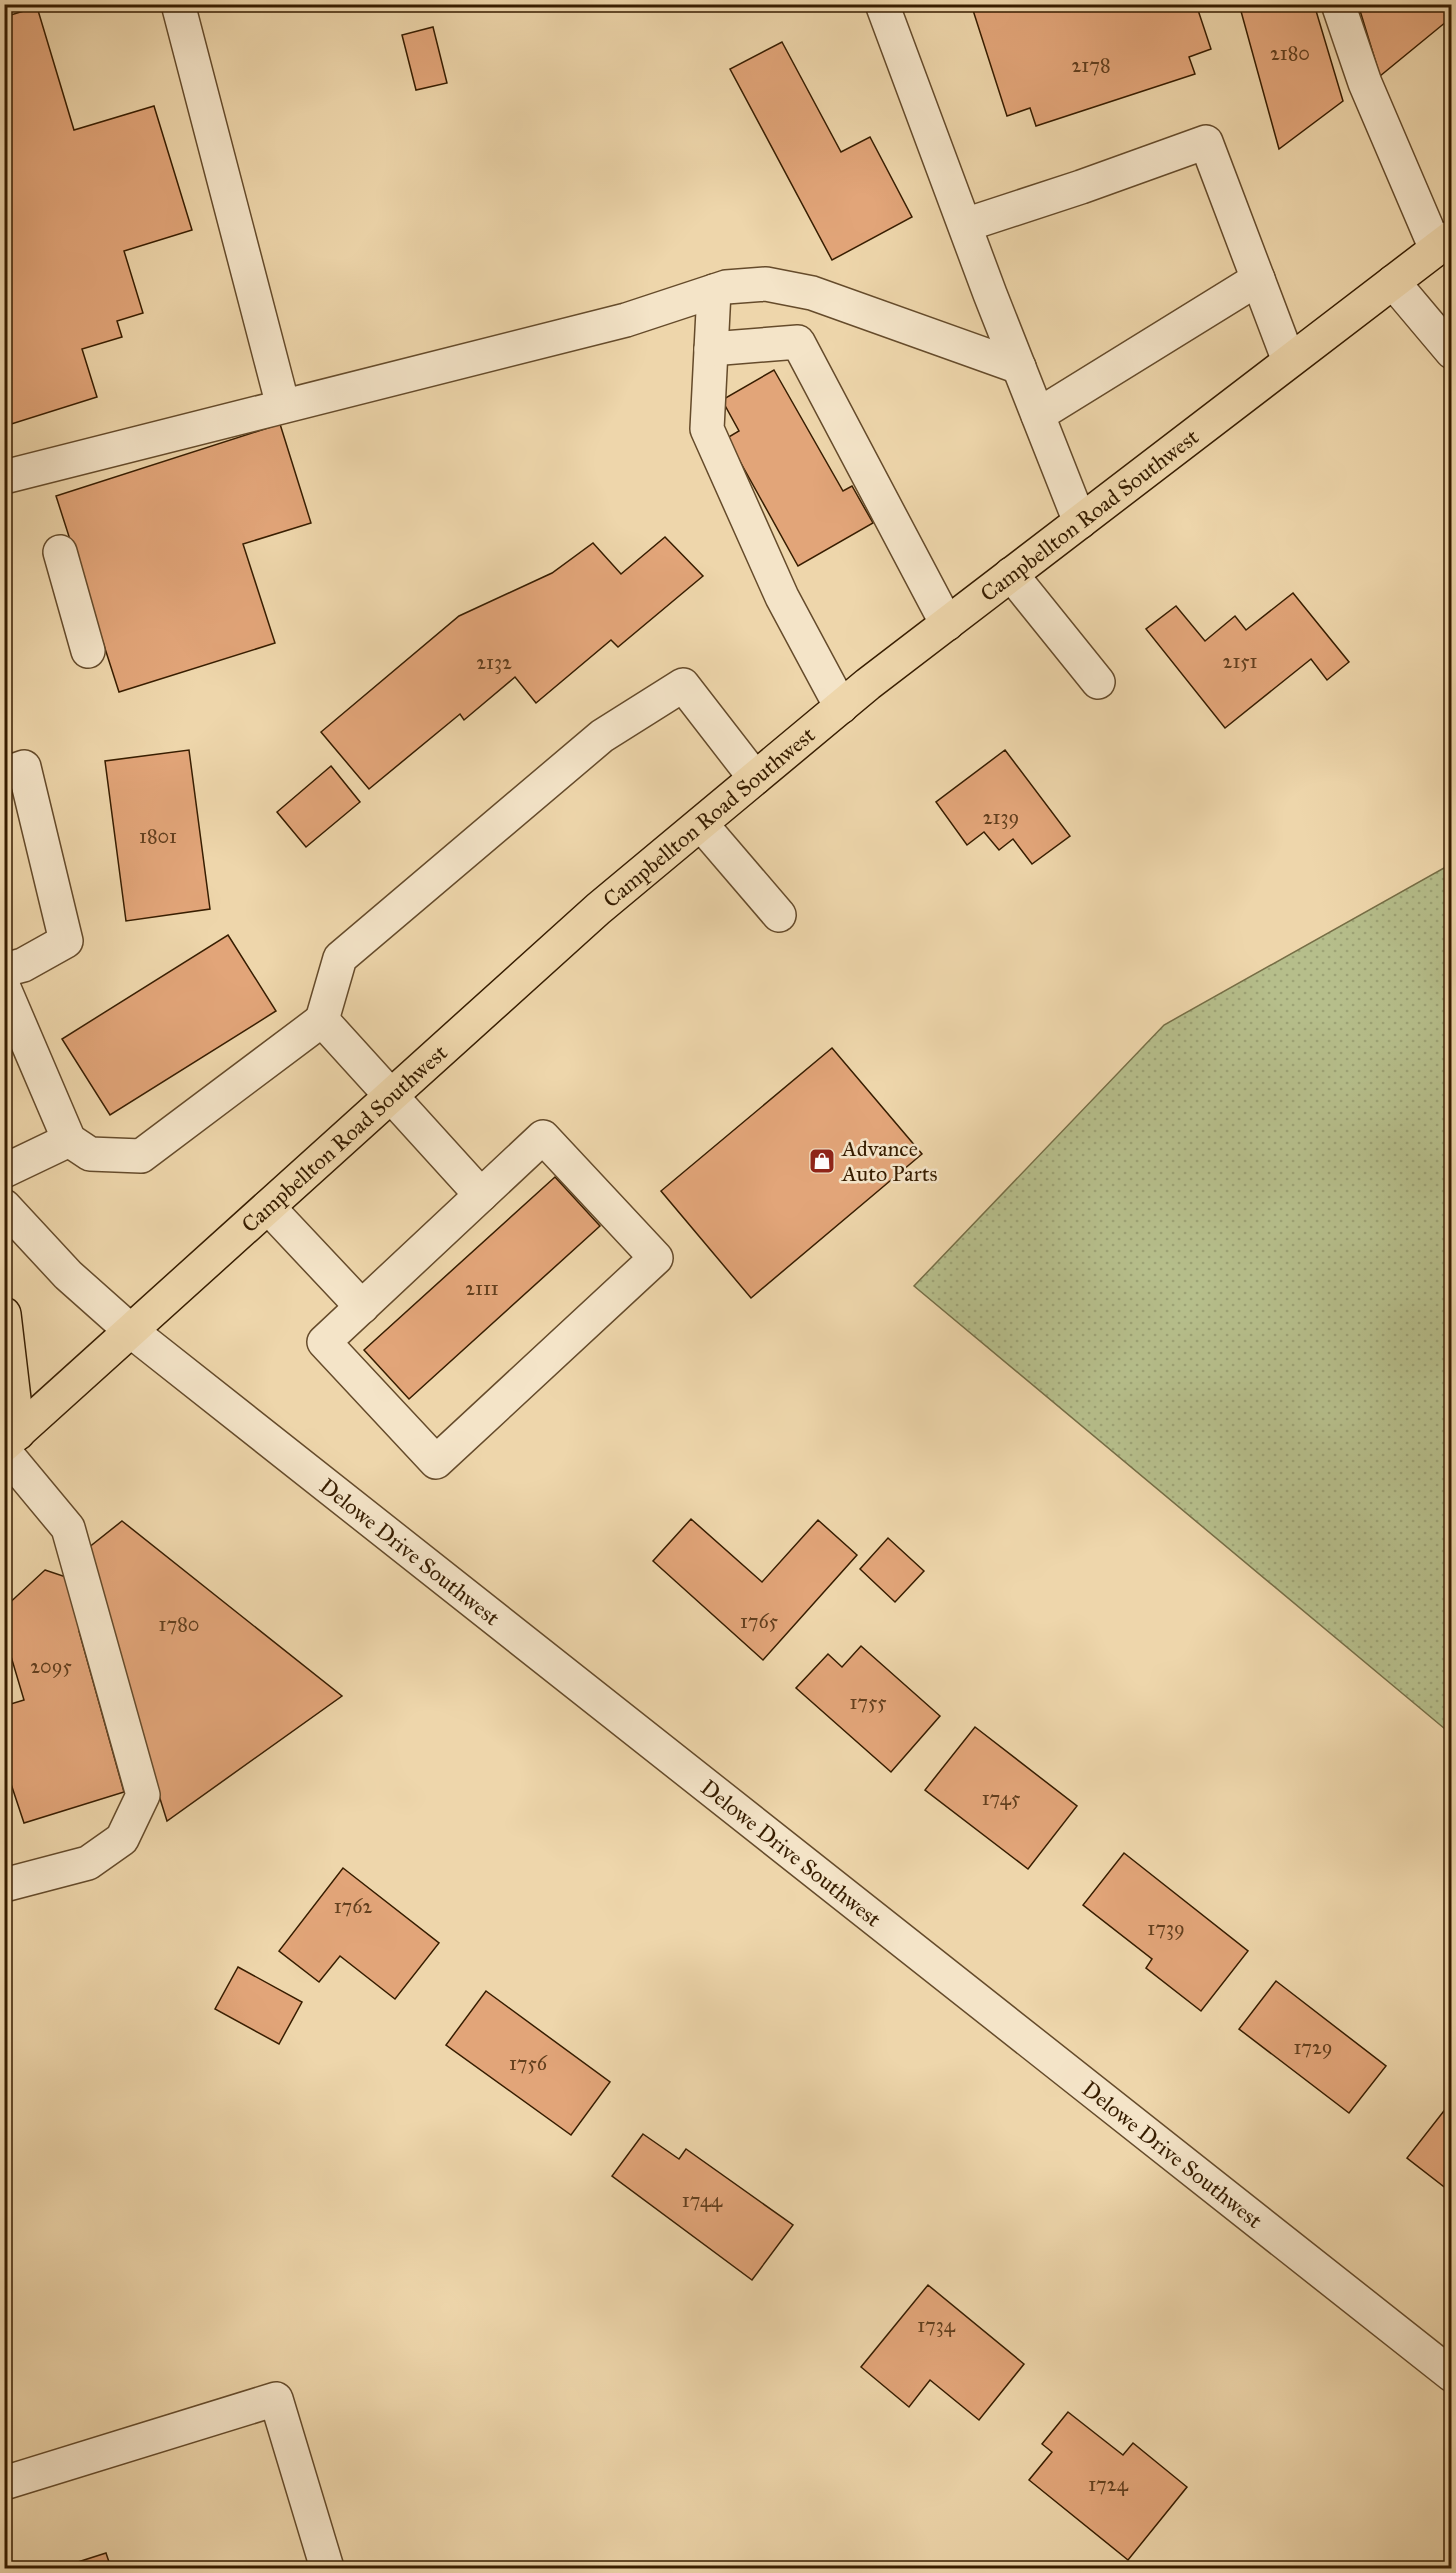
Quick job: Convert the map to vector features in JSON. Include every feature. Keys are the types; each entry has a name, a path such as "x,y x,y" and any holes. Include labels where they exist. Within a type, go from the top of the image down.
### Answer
{"main road":[{"name":"Campbellton Road Southwest","path":"9,1443 598,909 841,707 1444,243"},
{"path":"4,1314 9,1443"}],"street":[{"path":"178,4 283,406"},
{"path":"882,4 1080,522"},
{"path":"1338,4 1365,83 1444,243"},
{"path":"965,225 1082,187 1206,142 1290,361"},
{"path":"1038,415 1258,279"},
{"path":"1393,282 1452,352"},
{"path":"4,477 626,320 726,287 766,284 812,293 1019,367"},
{"path":"714,291 707,429 782,597 841,707"},
{"path":"711,349 798,342 947,624"},
{"path":"60,552 88,651"},
{"path":"1011,574 1098,682"},
{"path":"4,988 69,1140 90,1154 141,1156 322,1020 340,958 602,736 683,684 755,778"},
{"path":"4,774 24,767 66,941 23,965 4,970"},
{"path":"701,824 779,915"},
{"path":"322,1020 481,1195"},
{"path":"543,1137 656,1258 436,1462 324,1342 481,1195 543,1137"},
{"path":"4,1171 69,1140"},
{"name":"Delowe Drive Southwest","path":"4,1206 68,1275 130,1331 1452,2375"},
{"path":"268,1207 362,1307"},
{"path":"4,1886 88,1863 122,1839 143,1795 68,1528 9,1443"},
{"path":"4,2483 276,2399 327,2568"}],"green space":[{"path":"1451,864 1451,1734 914,1286 1164,1025"}],"building":[{"path":"971,4 1196,4 1211,49 1189,57 1195,74 1036,126 1030,108 1007,116"},
{"path":"1239,4 1314,4 1343,101 1279,149"},
{"path":"1358,4 1452,4 1452,17 1380,76"},
{"path":"37,7 74,130 154,106 192,230 124,251 143,313 117,321 122,337 82,349 97,397 5,426 4,17"},
{"path":"433,27 447,83 416,90 402,35"},
{"path":"782,42 841,152 870,137 912,217 832,260 730,69"},
{"path":"774,370 843,491 852,486 873,523 798,566 727,438 739,431 722,400"},
{"path":"280,424 311,523 243,544 275,643 119,692 56,496"},
{"path":"665,537 703,576 618,647 611,640 536,703 515,677 464,720 460,714 369,789 321,732 459,616 552,573 593,543 621,574"},
{"path":"1293,593 1349,662 1327,680 1311,659 1225,728 1146,629 1176,606 1205,641 1235,616 1246,630"},
{"path":"189,750 210,909 126,921 105,761"},
{"path":"1005,750 1070,836 1032,864 1013,839 999,850 984,832 967,845 936,802"},
{"path":"331,766 360,802 306,847 277,812"},
{"path":"228,935 276,1011 110,1115 62,1039"},
{"path":"832,1048 922,1154 751,1298 661,1191"},
{"path":"555,1177 600,1226 409,1399 364,1350"},
{"path":"691,1519 762,1582 818,1520 857,1555 763,1660 653,1561"},
{"path":"122,1521 342,1696 167,1821 83,1552"},
{"path":"888,1538 924,1571 895,1602 860,1569"},
{"path":"45,1570 72,1579 88,1629 79,1631 124,1792 24,1823 10,1781 4,1783 4,1706 24,1700 4,1633 4,1608"},
{"path":"861,1646 940,1716 891,1772 796,1688 828,1654 842,1667"},
{"path":"975,1727 1077,1806 1028,1869 925,1790"},
{"path":"1124,1853 1248,1951 1201,2011 1146,1968 1152,1959 1083,1905"},
{"path":"343,1868 439,1943 395,1999 340,1956 319,1982 279,1951"},
{"path":"238,1967 302,2002 279,2044 215,2009"},
{"path":"1276,1981 1386,2066 1349,2113 1239,2029"},
{"path":"486,1991 610,2082 571,2135 446,2045"},
{"path":"1447,2107 1452,2110 1452,2193 1407,2158"},
{"path":"643,2134 679,2159 686,2149 793,2225 752,2280 612,2176"},
{"path":"928,2285 1024,2364 979,2420 930,2380 909,2407 861,2367"},
{"path":"1068,2412 1123,2455 1133,2443 1187,2487 1128,2560 1029,2480 1052,2452 1042,2444"},
{"path":"106,2553 111,2568 59,2568"}],"place":[{"name":"Advance Auto Parts","path":"822,1161"}]}
